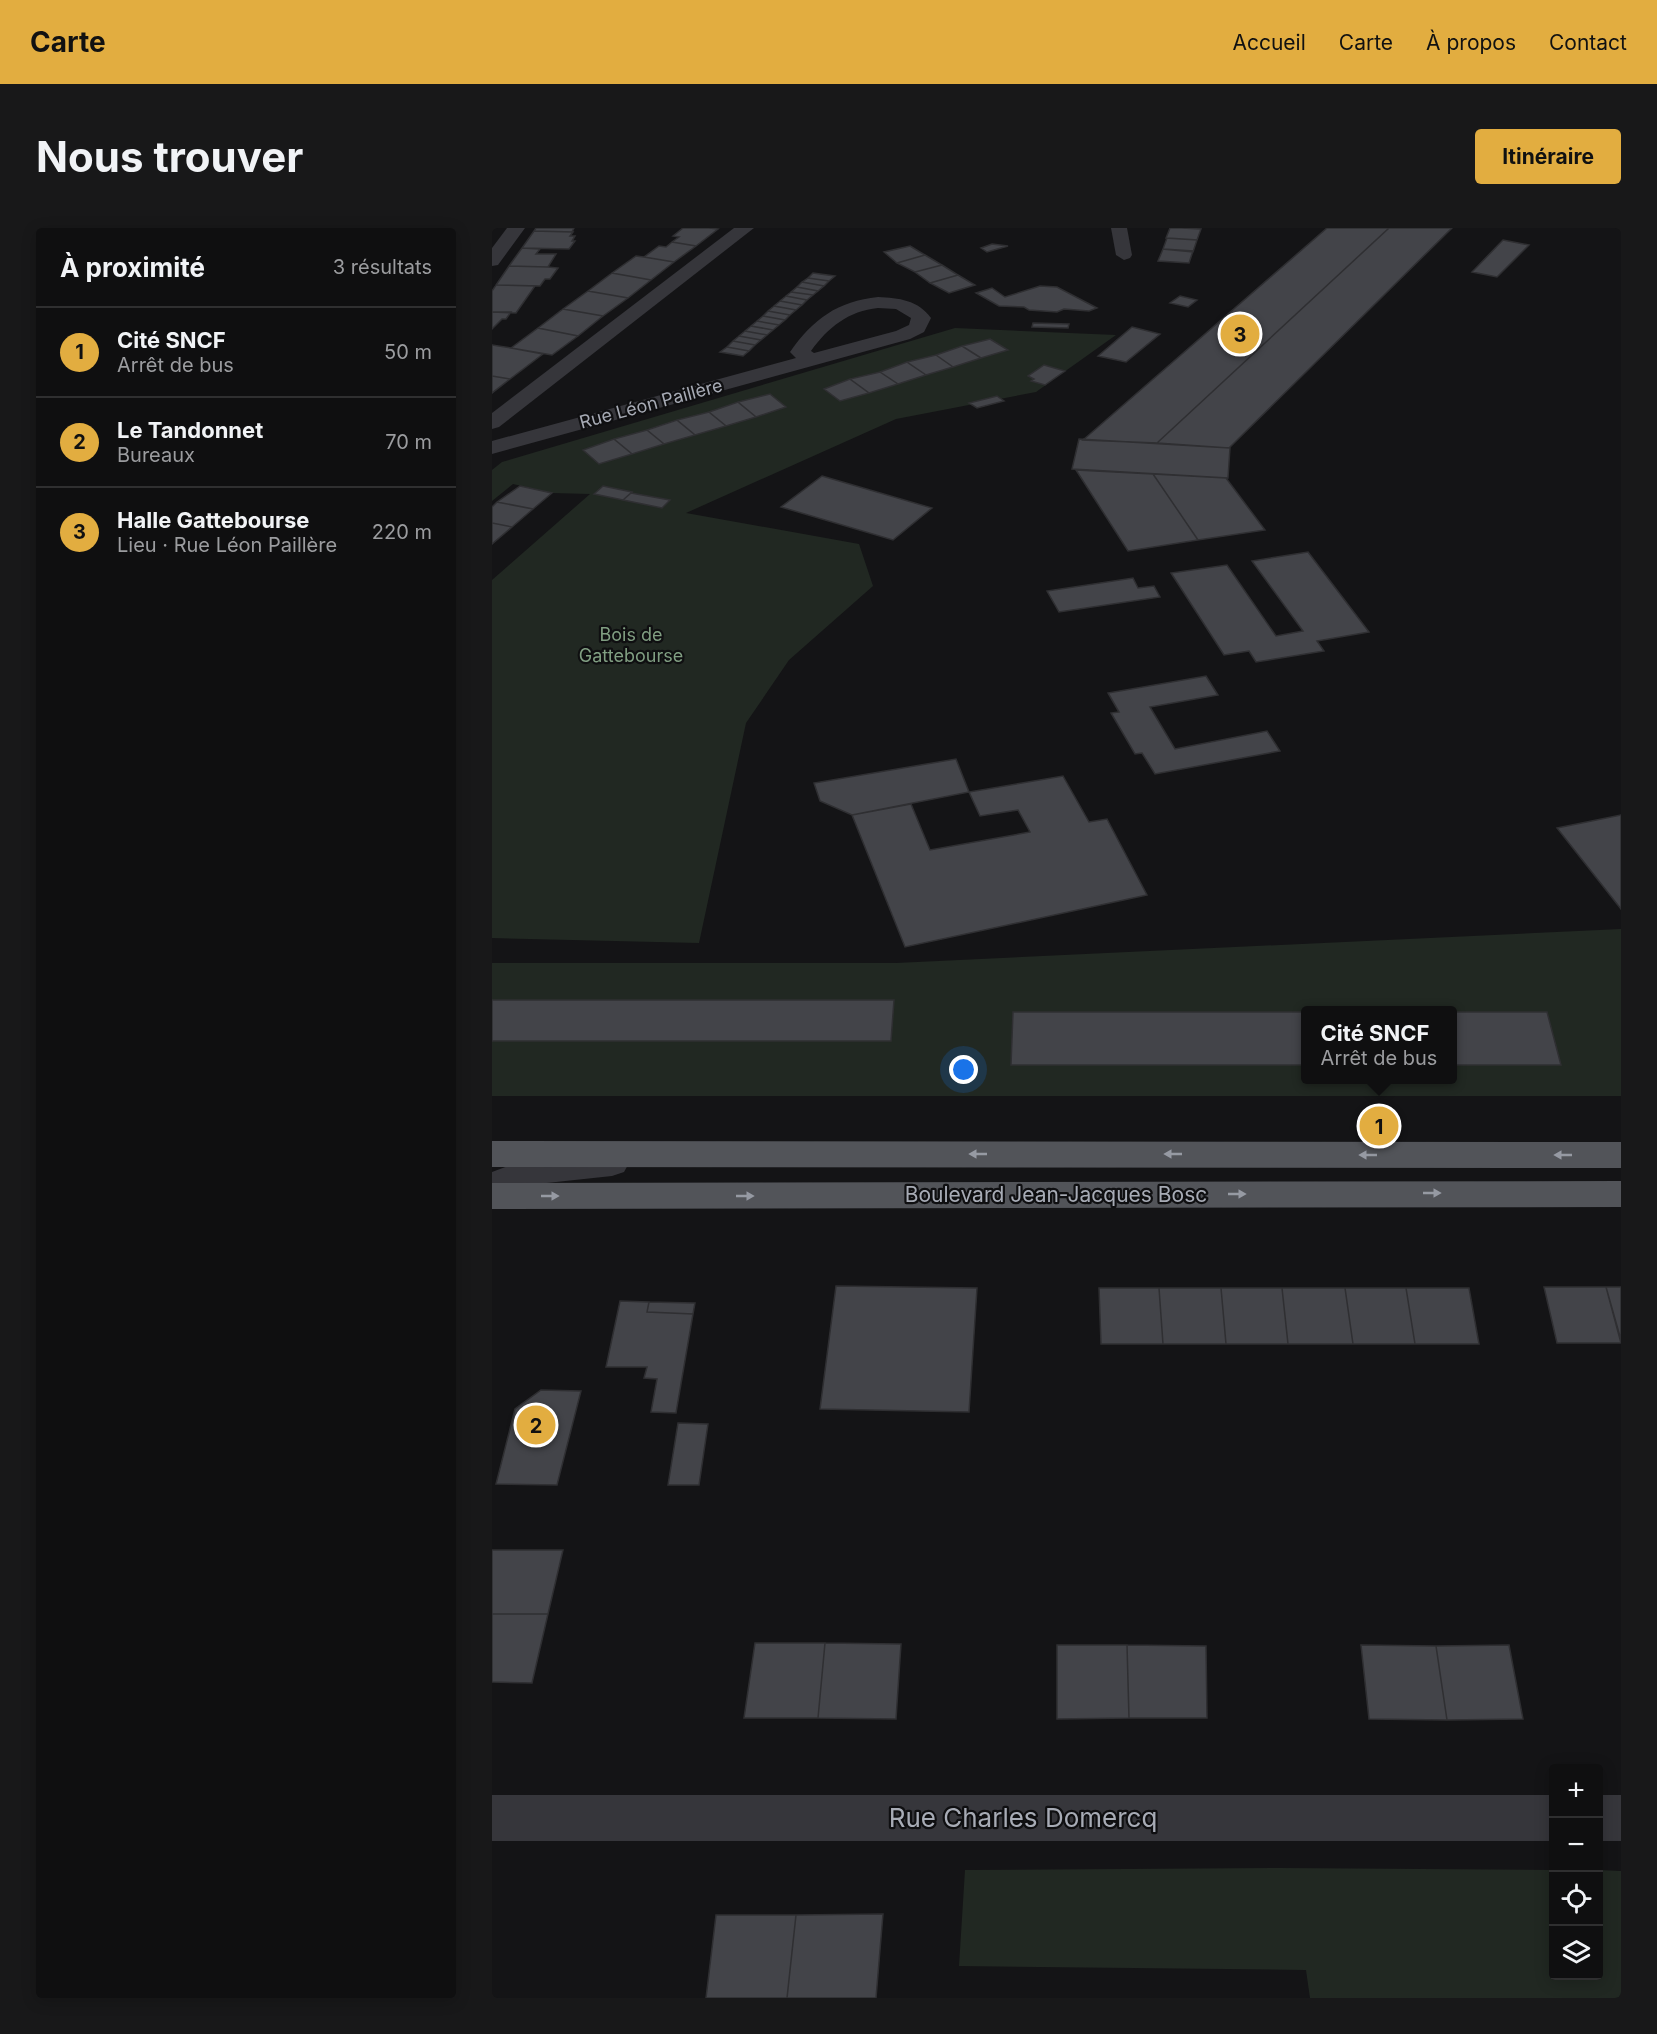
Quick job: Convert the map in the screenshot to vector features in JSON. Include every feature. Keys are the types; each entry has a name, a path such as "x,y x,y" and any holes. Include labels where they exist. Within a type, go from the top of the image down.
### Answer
{"main road":[{"name":"Boulevard Jean-Jacques Bosc","path":"492,1154 1621,1155"},
{"name":"Boulevard Jean-Jacques Bosc","path":"492,1196 1621,1194"}],"street":[{"path":"492,261 516,228"},
{"path":"492,423 745,228"},
{"name":"Rue Léon Paillère","path":"492,448 903,335 917,328 921,318 915,310 897,304 881,302 849,306 808,339 800,352 810,360"},
{"path":"492,1186 524,1173 697,1154"},
{"name":"Rue Charles Domercq","path":"492,1818 1549,1818"},
{"path":"1603,1818 1621,1818"}],"lane":[{"path":"1119,228 1124,255"}],"green space":[{"name":"Bois de Gattebourse","path":"955,328 1116,335 1036,392 896,419 686,513 859,544 873,586 789,660 746,723 699,943 492,938 492,580 590,494 552,493 513,484 492,501 492,470 502,462"},
{"path":"1621,929 1621,1096 492,1096 492,963 896,963"},
{"path":"1282,1868 1549,1870 1549,1980 1603,1980 1603,1870 1621,1871 1621,1998 1310,1998 1306,1970 959,1966 965,1870"}],"building":[{"path":"536,228 574,228 572,232 534,231"},
{"path":"683,228 718,229 696,246 672,242 679,237 673,236"},
{"path":"1170,228 1201,229 1197,240 1166,238"},
{"path":"1327,228 1389,228 1157,443 1083,440"},
{"path":"1389,228 1452,228 1229,448 1157,443"},
{"path":"534,231 573,232 570,236 575,236 572,241 575,241 569,249 522,248"},
{"path":"1167,238 1197,240 1193,252 1163,249"},
{"path":"1503,240 1529,245 1497,277 1472,272"},
{"path":"672,242 696,246 674,262 644,257 659,246 666,247"},
{"path":"992,244 1008,246 987,252 981,248"},
{"path":"910,246 925,255 897,263 884,252"},
{"path":"522,248 540,249 536,254 556,254 548,267 509,266"},
{"path":"1163,249 1193,251 1189,263 1158,261"},
{"path":"925,255 942,265 915,272 897,263"},
{"path":"636,256 674,262 651,280 612,273"},
{"path":"942,265 958,275 930,283 915,272"},
{"path":"509,266 558,268 550,279 545,279 540,286 496,285"},
{"path":"612,273 651,280 628,298 588,291"},
{"path":"813,273 835,276 829,281 808,278"},
{"path":"958,275 975,285 949,293 930,283"},
{"path":"808,278 829,281 824,286 802,282"},
{"path":"802,282 824,286 818,291 797,287"},
{"path":"496,285 535,286 516,313 492,312 492,291"},
{"path":"1040,286 1057,287 1097,308 1089,311 1064,309 1057,312 1029,310 1024,307 999,306 976,293 992,288 1005,297"},
{"path":"797,287 818,291 813,295 791,292"},
{"path":"588,291 628,298 603,316 563,309"},
{"path":"791,292 813,295 807,300 786,296"},
{"path":"786,296 807,300 802,305 780,301"},
{"path":"1180,296 1197,300 1188,307 1170,303"},
{"path":"780,301 802,305 796,310 774,306"},
{"path":"774,306 796,310 790,315 768,311"},
{"path":"563,309 603,316 578,336 538,328"},
{"path":"768,311 790,315 785,320 763,316"},
{"path":"492,312 511,312 506,319 502,319 492,329"},
{"path":"763,316 785,320 779,325 757,321"},
{"path":"757,321 779,325 773,330 751,326"},
{"path":"1033,323 1069,324 1068,328 1032,327"},
{"path":"751,326 773,330 767,335 745,331"},
{"path":"1132,327 1160,334 1126,362 1098,356"},
{"path":"538,328 578,336 552,355 511,348"},
{"path":"745,331 767,335 761,340 739,336"},
{"path":"739,336 761,340 755,345 733,341"},
{"path":"990,339 1008,350 981,358 962,346"},
{"path":"733,341 755,345 749,351 727,347"},
{"path":"492,345 543,354 510,379 492,376"},
{"path":"962,346 981,358 953,367 936,355"},
{"path":"727,347 749,351 743,356 720,352"},
{"path":"936,355 953,367 926,375 907,362"},
{"path":"907,362 926,375 898,384 880,372"},
{"path":"1044,365 1065,371 1045,385 1031,381 1034,379 1028,376"},
{"path":"880,372 898,384 869,393 850,379"},
{"path":"492,376 510,379 492,393"},
{"path":"850,379 869,393 840,401 824,389"},
{"path":"770,394 786,407 756,417 738,402"},
{"path":"997,396 1004,401 977,408 969,403"},
{"path":"738,402 756,417 726,426 709,412"},
{"path":"709,412 726,426 695,435 677,420"},
{"path":"677,420 695,435 664,444 647,430"},
{"path":"647,430 664,444 632,454 614,439"},
{"path":"614,439 632,454 599,464 583,450"},
{"path":"1079,439 1230,448 1228,478 1072,469"},
{"path":"1076,470 1153,474 1198,540 1128,551"},
{"path":"1153,474 1226,478 1265,530 1198,540"},
{"path":"822,476 932,508 893,540 781,507"},
{"path":"520,486 552,493 533,509 497,502"},
{"path":"603,486 632,492 623,500 594,494"},
{"path":"631,493 670,500 662,508 623,500"},
{"path":"497,502 533,509 512,527 492,523 492,507"},
{"path":"492,523 512,527 492,544"},
{"path":"1308,552 1369,632 1317,641 1324,651 1256,662 1249,651 1224,655 1171,573 1227,565 1276,636 1303,631 1252,561"},
{"path":"1133,578 1138,588 1154,586 1160,597 1059,612 1047,591"},
{"path":"1206,676 1218,695 1150,707 1175,749 1267,731 1280,751 1155,774 1142,753 1135,754 1111,713 1119,712 1108,693"},
{"path":"956,759 969,792 852,815 820,801 814,783"},
{"path":"1063,776 1089,822 1107,819 1147,895 905,947 852,815 911,804 930,850 1030,832 1018,810 980,816 969,792"},
{"path":"1621,815 1621,909 1557,828"},
{"path":"492,1000 894,1000 891,1041 492,1041"},
{"path":"1013,1012 1301,1012 1301,1065 1011,1065"},
{"path":"1457,1012 1547,1012 1561,1065 1457,1065"},
{"path":"836,1286 977,1288 969,1412 820,1409"},
{"path":"1544,1287 1606,1287 1621,1343 1557,1343"},
{"path":"1606,1287 1621,1287 1621,1340"},
{"path":"1099,1288 1159,1288 1163,1344 1101,1344"},
{"path":"1159,1288 1221,1288 1226,1344 1163,1344"},
{"path":"1221,1288 1282,1288 1288,1344 1226,1344"},
{"path":"1282,1288 1345,1288 1353,1344 1288,1344"},
{"path":"1345,1288 1406,1288 1415,1344 1353,1344"},
{"path":"1406,1288 1469,1288 1479,1344 1415,1344"},
{"path":"620,1301 649,1302 647,1312 693,1314 676,1413 651,1412 657,1379 644,1378 647,1367 606,1367"},
{"path":"649,1302 695,1303 693,1314 647,1312"},
{"path":"541,1390 581,1391 557,1485 496,1484 515,1409"},
{"path":"678,1423 708,1424 699,1485 668,1485"},
{"path":"492,1550 563,1550 548,1614 492,1614"},
{"path":"492,1614 548,1614 532,1683 492,1682"},
{"path":"755,1643 825,1643 818,1718 744,1718"},
{"path":"825,1643 901,1644 896,1719 818,1718"},
{"path":"1057,1645 1127,1645 1129,1718 1057,1719"},
{"path":"1127,1645 1206,1646 1207,1718 1129,1718"},
{"path":"1361,1645 1436,1646 1447,1720 1369,1719"},
{"path":"1509,1645 1523,1719 1447,1720 1436,1646"},
{"path":"883,1914 876,1998 787,1998 796,1915"},
{"path":"716,1915 796,1915 787,1998 706,1998"}],"place":[{"name":"Halle Gattebourse","path":"1240,334"},
{"name":"Cité SNCF","path":"1379,1126"},
{"name":"Le Tandonnet","path":"536,1425"}]}
